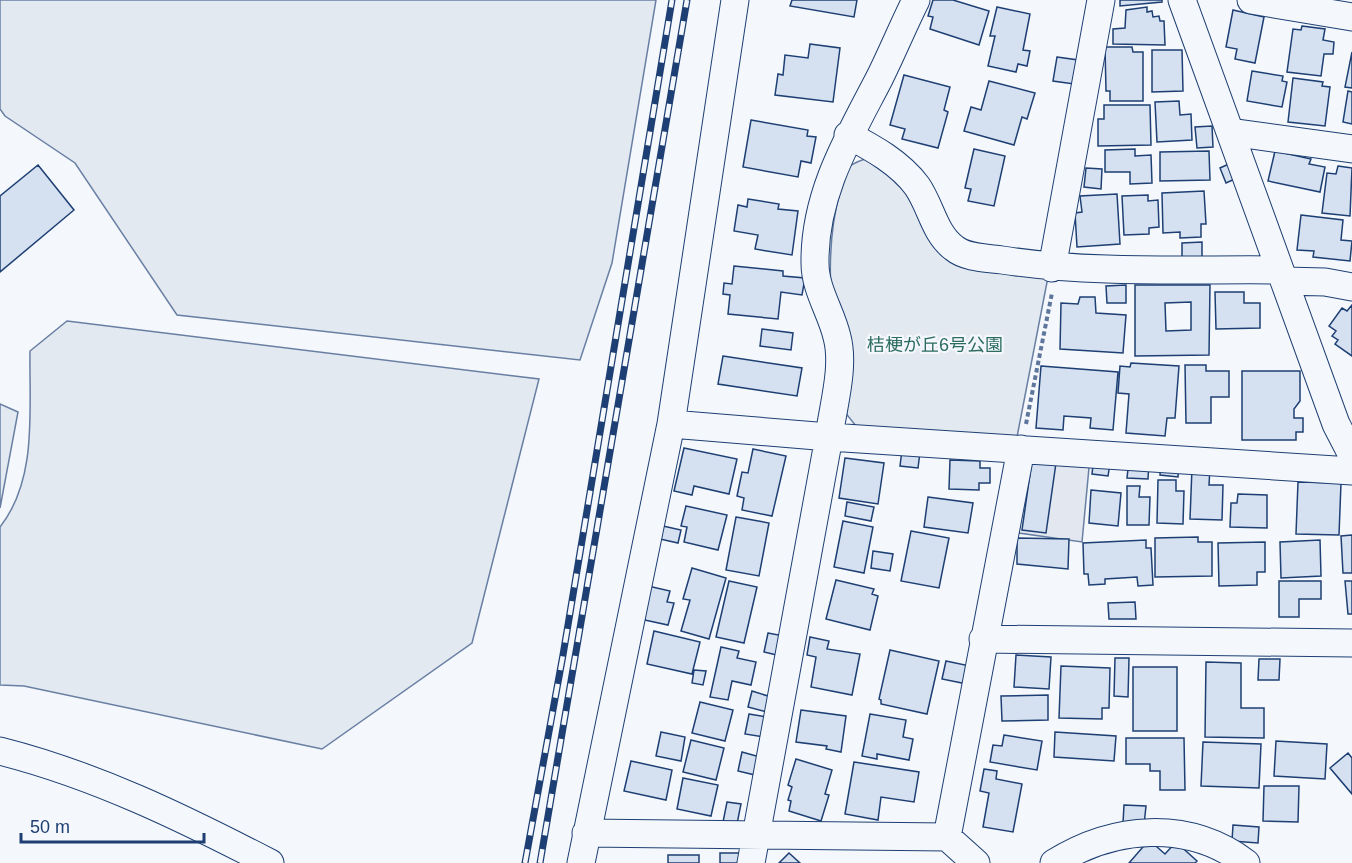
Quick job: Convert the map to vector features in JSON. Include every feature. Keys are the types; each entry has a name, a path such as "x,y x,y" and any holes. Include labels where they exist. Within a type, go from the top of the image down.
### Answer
{"street":[{"path":"581,863 670,424 735,0"},
{"path":"751,863 829,437 838,366 838,338 818,286 815,262 822,206 848,135 879,78 916,0"},
{"path":"1052,281 1101,0"},
{"path":"1182,0 1336,424 1352,455"},
{"path":"1251,0 1352,17"},
{"path":"1230,132 1352,149"},
{"path":"848,135 873,149 902,170 918,187 938,229 954,249 1052,281 1282,275 1352,287"},
{"path":"670,424 829,437 1352,471"},
{"path":"947,837 1021,449"},
{"path":"983,639 1352,644"},
{"path":"0,751 99,783 155,806 269,863"},
{"path":"1054,863 1088,845 1145,831 1163,831 1200,839 1217,845 1245,863"},
{"path":"586,833 947,837 976,863"}],"path":[{"path":"1027,420 1052,281"}],"green space":[{"path":"0,0 656,0 612,263 580,360 177,315 75,163 5,116 0,109"},
{"name":"桔梗が丘6号公園","path":"865,159 876,162 895,178 910,201 927,235 1048,277 1017,437 856,426 844,411 831,302 831,246 834,219 844,175 850,166"},
{"path":"67,321 539,379 472,643 322,749 24,686 0,685 0,527 21,487 26,466 30,420 30,351"},
{"path":"0,404 18,412 0,508"}],"shaded area":[{"path":"1028,456 1090,457 1082,542 1019,533"}],"building":[{"path":"792,0 857,0 854,17 790,6"},
{"path":"933,0 953,0 989,11 979,45 930,29 933,17 928,16"},
{"path":"1120,0 1162,0 1162,2 1120,6"},
{"path":"997,7 1030,14 1023,50 1030,51 1027,66 1018,64 1016,72 988,66 995,36 990,36"},
{"path":"1147,7 1147,12 1152,11 1153,17 1159,16 1160,21 1164,21 1165,45 1113,44 1113,29 1125,28 1126,10"},
{"path":"1233,10 1264,17 1255,63 1235,59 1237,49 1226,47"},
{"path":"1302,26 1325,29 1323,40 1334,42 1333,54 1324,54 1321,76 1287,72 1293,29 1301,30"},
{"path":"810,44 840,48 833,102 775,95 778,74 783,75 785,55 808,58"},
{"path":"1105,47 1132,47 1133,52 1143,52 1143,101 1110,101 1110,91 1106,91"},
{"path":"1152,50 1182,50 1183,91 1152,92"},
{"path":"1352,52 1352,88 1345,87"},
{"path":"1057,57 1078,60 1074,84 1053,81"},
{"path":"1252,71 1283,76 1282,81 1287,82 1282,107 1247,101"},
{"path":"904,75 950,87 944,110 948,112 938,148 902,139 905,129 890,125"},
{"path":"1293,78 1323,82 1322,86 1330,87 1325,126 1288,122"},
{"path":"989,81 1035,93 1027,119 1022,117 1014,145 964,131 971,107 981,110"},
{"path":"1348,91 1352,92 1352,124 1343,122"},
{"path":"1179,101 1180,115 1191,114 1192,140 1157,142 1155,102"},
{"path":"1104,105 1150,105 1151,145 1098,146 1098,119 1104,119"},
{"path":"751,120 808,130 807,136 816,137 811,163 801,161 798,177 743,167"},
{"path":"1212,126 1213,147 1197,148 1195,127"},
{"path":"974,149 1005,156 994,206 968,201 971,189 965,188"},
{"path":"1135,149 1135,156 1151,155 1152,183 1130,184 1130,172 1105,172 1105,150"},
{"path":"1209,151 1210,180 1160,181 1160,152"},
{"path":"1275,151 1311,159 1309,164 1325,167 1320,192 1268,181"},
{"path":"1231,163 1237,178 1226,183 1220,168"},
{"path":"38,165 74,210 0,272 0,196"},
{"path":"1338,166 1352,168 1350,216 1322,213 1327,173 1336,174"},
{"path":"1086,168 1102,169 1101,189 1084,187"},
{"path":"1204,191 1206,224 1201,224 1201,237 1180,238 1180,232 1163,233 1162,193"},
{"path":"1117,194 1120,244 1077,247 1075,213 1082,212 1080,196"},
{"path":"1148,195 1148,201 1158,200 1159,227 1149,228 1149,234 1124,235 1122,196"},
{"path":"748,199 779,204 778,209 798,211 792,255 755,249 758,235 734,231 738,205 747,207"},
{"path":"1301,215 1343,220 1341,240 1352,241 1350,261 1313,257 1314,251 1297,250"},
{"path":"1202,242 1202,257 1182,257 1182,243"},
{"path":"734,266 783,271 783,276 805,278 802,295 781,292 778,319 728,314 730,295 723,294 724,283 732,284"},
{"path":"1126,285 1126,303 1107,303 1106,286"},
{"path":"1135,285 1210,285 1209,355 1135,356","holes":["1191,302 1191,330 1166,331 1165,303"]},
{"path":"1215,292 1244,292 1244,303 1260,303 1260,328 1216,329"},
{"path":"1080,297 1095,297 1096,313 1126,315 1123,353 1060,349 1061,303 1078,304"},
{"path":"1352,305 1352,356 1335,344 1338,340 1332,336 1336,331 1329,326 1342,308 1347,311"},
{"path":"762,329 793,333 791,350 760,346"},
{"path":"723,356 802,368 797,396 718,384"},
{"path":"1131,363 1179,366 1175,418 1167,418 1165,436 1126,433 1129,394 1118,393 1120,366 1130,367"},
{"path":"1185,365 1206,365 1206,371 1229,371 1229,397 1211,397 1211,423 1186,423"},
{"path":"1041,366 1118,372 1113,430 1090,428 1091,418 1064,416 1063,430 1036,428"},
{"path":"1242,371 1300,371 1300,401 1294,409 1294,418 1303,418 1303,432 1296,432 1296,440 1242,440"},
{"path":"684,448 737,459 729,494 694,486 692,495 674,491"},
{"path":"753,449 786,456 772,516 742,510 744,498 737,496 742,472 748,473"},
{"path":"902,450 920,452 918,468 900,466"},
{"path":"1094,456 1111,457 1108,476 1092,474"},
{"path":"845,458 884,463 878,504 839,498"},
{"path":"950,460 980,461 980,468 990,468 990,483 979,483 979,490 949,489"},
{"path":"1032,460 1056,463 1046,533 1022,530"},
{"path":"1129,460 1149,462 1148,479 1127,478"},
{"path":"1161,460 1179,461 1178,477 1160,475"},
{"path":"1192,468 1210,468 1209,485 1223,485 1222,520 1190,519"},
{"path":"1158,480 1176,480 1176,491 1184,491 1183,524 1157,523"},
{"path":"1298,482 1341,483 1339,535 1296,534"},
{"path":"1127,486 1140,486 1139,497 1150,497 1149,525 1127,525"},
{"path":"1091,490 1121,493 1118,526 1089,523"},
{"path":"1238,494 1267,495 1267,528 1230,527 1231,503 1237,503"},
{"path":"928,497 973,503 968,533 924,527"},
{"path":"847,502 874,507 871,521 845,516"},
{"path":"686,506 727,515 718,550 684,542 687,527 681,526"},
{"path":"736,517 769,523 759,576 726,570"},
{"path":"843,521 873,527 864,573 834,567"},
{"path":"663,526 681,530 678,543 660,539"},
{"path":"911,531 949,538 939,588 901,581"},
{"path":"1352,535 1352,573 1343,573 1341,536"},
{"path":"1198,537 1198,542 1212,542 1212,576 1155,577 1155,538"},
{"path":"1017,538 1069,539 1068,569 1017,564"},
{"path":"1146,540 1146,548 1151,548 1153,585 1138,586 1137,577 1105,579 1105,584 1089,585 1088,574 1084,574 1083,543"},
{"path":"1320,540 1321,576 1281,578 1280,542"},
{"path":"1265,542 1265,572 1257,572 1257,585 1219,586 1218,543"},
{"path":"873,551 893,554 890,571 871,568"},
{"path":"692,568 726,578 709,639 681,631 690,600 683,599"},
{"path":"836,580 874,589 872,594 878,596 870,630 826,619"},
{"path":"729,581 757,587 744,643 716,637"},
{"path":"1279,581 1321,581 1321,599 1299,599 1299,617 1279,617"},
{"path":"1345,581 1352,581 1352,614 1348,614"},
{"path":"648,586 670,591 667,602 674,603 668,625 640,619"},
{"path":"1135,602 1136,619 1109,619 1108,603"},
{"path":"654,631 700,642 692,674 647,664"},
{"path":"768,633 789,637 785,657 764,652"},
{"path":"810,637 829,641 827,649 860,654 852,695 811,687 816,657 807,655"},
{"path":"721,647 739,651 737,658 756,662 751,685 732,681 728,700 710,697"},
{"path":"890,650 939,661 927,714 881,704 879,699"},
{"path":"1016,655 1051,657 1049,689 1014,687"},
{"path":"1115,658 1129,658 1128,697 1114,696"},
{"path":"1259,659 1280,659 1279,680 1258,680"},
{"path":"946,661 970,666 967,684 942,679"},
{"path":"1206,662 1241,663 1241,708 1264,708 1264,738 1205,737"},
{"path":"1061,666 1110,668 1109,708 1102,708 1102,719 1059,718"},
{"path":"1133,667 1177,667 1177,731 1133,731"},
{"path":"694,670 706,671 703,685 692,683"},
{"path":"752,691 771,697 767,712 748,707"},
{"path":"1048,695 1048,720 1002,721 1001,696"},
{"path":"700,702 733,710 725,741 692,733"},
{"path":"801,710 846,716 841,752 826,749 827,746 796,742"},
{"path":"749,714 767,717 764,737 745,734"},
{"path":"870,714 906,720 903,737 913,739 909,760 877,754 877,759 862,756"},
{"path":"661,732 685,737 681,761 656,756"},
{"path":"1055,732 1116,736 1114,761 1054,757"},
{"path":"1004,735 1042,741 1037,770 990,762 993,745 1002,746"},
{"path":"1126,738 1184,738 1185,790 1160,790 1160,771 1150,771 1150,764 1126,764"},
{"path":"691,740 724,748 716,780 683,772"},
{"path":"1276,741 1327,744 1325,779 1274,776"},
{"path":"1203,742 1261,744 1259,788 1201,786"},
{"path":"742,752 760,757 755,775 738,771"},
{"path":"1348,753 1352,758 1352,794 1330,768"},
{"path":"796,759 832,770 825,794 829,795 821,821 789,811 791,801 788,800 792,787 788,785"},
{"path":"631,761 672,770 666,800 624,791"},
{"path":"854,762 919,772 914,802 881,797 878,820 845,814"},
{"path":"984,769 997,771 996,779 1022,784 1013,832 983,827 989,793 980,791"},
{"path":"683,778 718,785 711,816 677,809"},
{"path":"1264,786 1299,786 1298,822 1263,821"},
{"path":"727,802 741,804 737,824 723,822"},
{"path":"1124,805 1146,806 1144,825 1123,823"},
{"path":"1233,825 1259,827 1258,843 1232,841"},
{"path":"1149,840 1165,854 1176,842 1197,861 1195,863 1129,863"},
{"path":"720,853 741,853 741,863 720,863"},
{"path":"789,853 800,863 779,863"},
{"path":"668,855 699,855 699,863 668,863"}],"railway":[{"path":"525,863 563,655 672,0"},
{"path":"540,863 687,0"}]}
